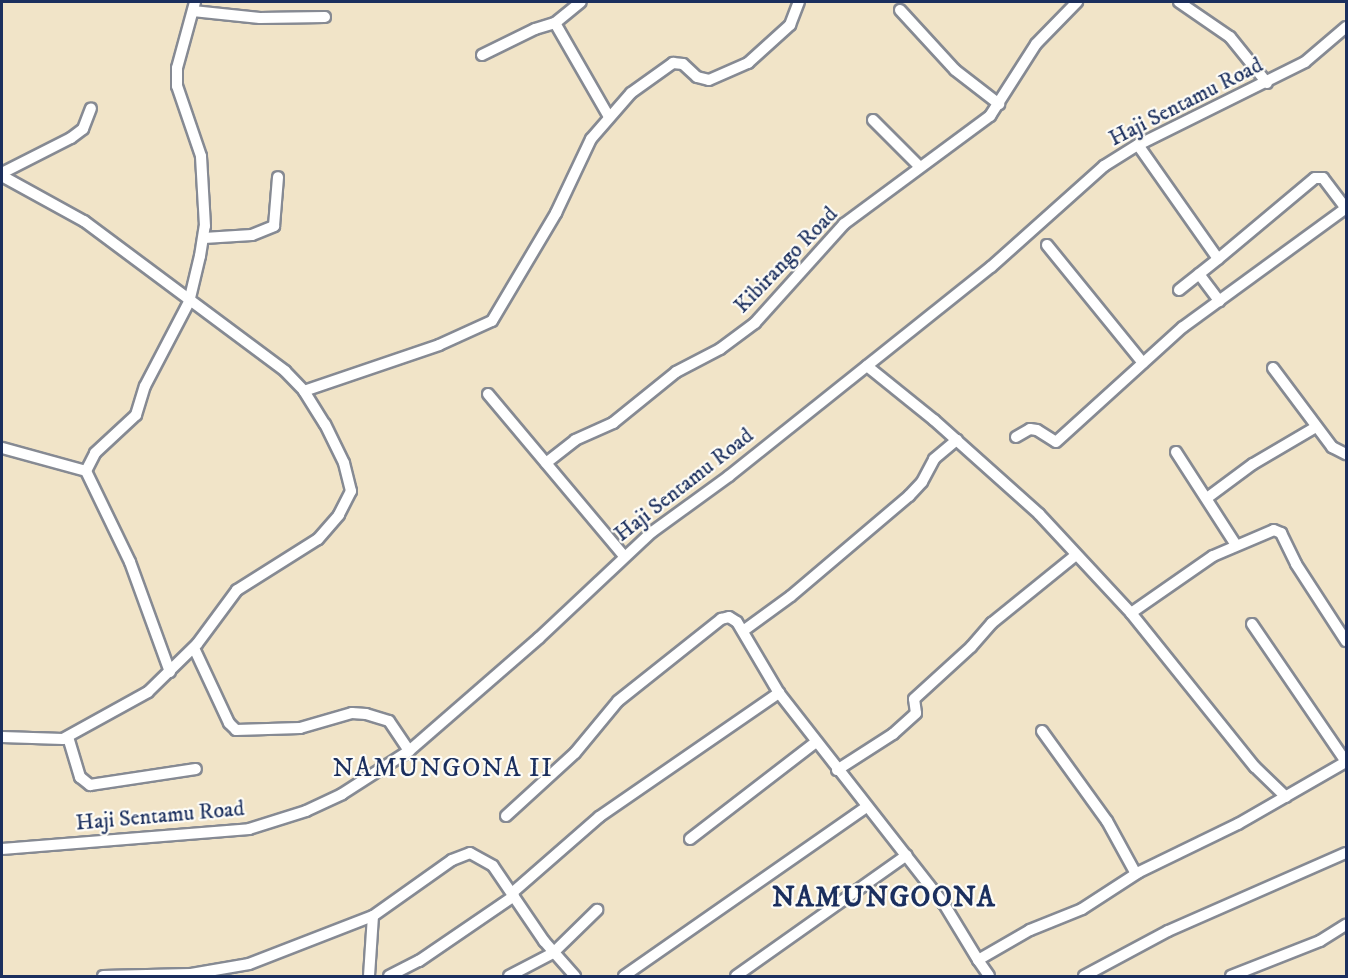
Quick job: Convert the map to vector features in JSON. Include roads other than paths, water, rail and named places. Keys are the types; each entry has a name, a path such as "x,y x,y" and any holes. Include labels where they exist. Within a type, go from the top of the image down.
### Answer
{"street":[{"path":"482,55 535,29 555,23 581,2"},
{"path":"304,391 440,345 492,321 556,213 591,139 609,117 647,79 673,63 683,64 705,80 748,63 790,25 800,2"},
{"name":"Kibirango Road","path":"546,463 575,441 613,423 676,372 720,349 755,323 844,224 919,166 974,129 999,104 1029,52 1077,2"},
{"path":"1179,2 1230,37 1267,83"},
{"path":"86,471 95,453 136,415 145,387 189,302 204,238 201,156 177,86 177,68 194,6 260,18 325,17"},
{"path":"900,10 955,70 999,104"},
{"path":"555,23 609,117"},
{"name":"Haji Sentamu Road","path":"2,849 249,829 332,799 409,751 539,638 624,556 991,267 1104,166 1137,145 1267,83 1323,50 1347,27"},
{"path":"2,175 71,138 83,129 91,108"},
{"path":"873,120 919,166"},
{"path":"1137,145 1218,259"},
{"path":"2,175 84,221 189,302 263,353 304,391 337,446 350,477 351,491 346,504 318,539 237,590 194,648 170,672 128,705 68,737 54,741 2,737"},
{"path":"204,238 252,235 274,226 278,177"},
{"path":"1016,437 1030,429 1037,430 1056,442 1183,327 1347,208 1323,178 1315,178 1179,290"},
{"path":"1047,245 1143,363"},
{"path":"1198,274 1219,302"},
{"path":"867,366 957,440 1038,514 1131,614 1255,767 1286,797"},
{"path":"1274,368 1332,447 1347,454"},
{"path":"488,394 624,556"},
{"path":"1207,498 1253,464 1316,427"},
{"path":"743,631 909,496 922,482 934,459 957,440"},
{"path":"2,448 86,471 130,562 170,672"},
{"path":"1176,452 1236,545"},
{"path":"1131,614 1189,572 1236,545 1274,530 1281,533 1300,570 1347,641"},
{"path":"837,770 893,734 916,713 914,699 972,647 992,623 1076,555"},
{"path":"506,816 575,753 610,709 658,666 721,619 733,619 743,631 779,693 865,808 907,855 944,904 989,976"},
{"path":"978,960 1030,930 1082,909 1136,874 1286,797 1346,762 1252,624"},
{"path":"194,648 229,723 236,730 300,728 352,713 366,714 389,721 409,751"},
{"path":"389,976 419,961 513,894 599,817 779,693"},
{"path":"1041,731 1095,802 1136,874"},
{"path":"68,737 80,777 90,785 196,769"},
{"path":"690,839 816,742"},
{"path":"624,976 865,808"},
{"path":"103,976 232,969 373,916 452,860 470,853 485,859 513,894 553,953 575,976"},
{"path":"1084,976 1168,931 1347,853"},
{"path":"736,976 907,855"},
{"path":"509,976 553,953 597,910"},
{"path":"369,976 373,916"},
{"path":"1231,976 1320,941 1347,925"}],"district":[{"name":"NAMUNGONA II","path":"443,769"},
{"name":"NAMUNGOONA","path":"884,898"}]}
